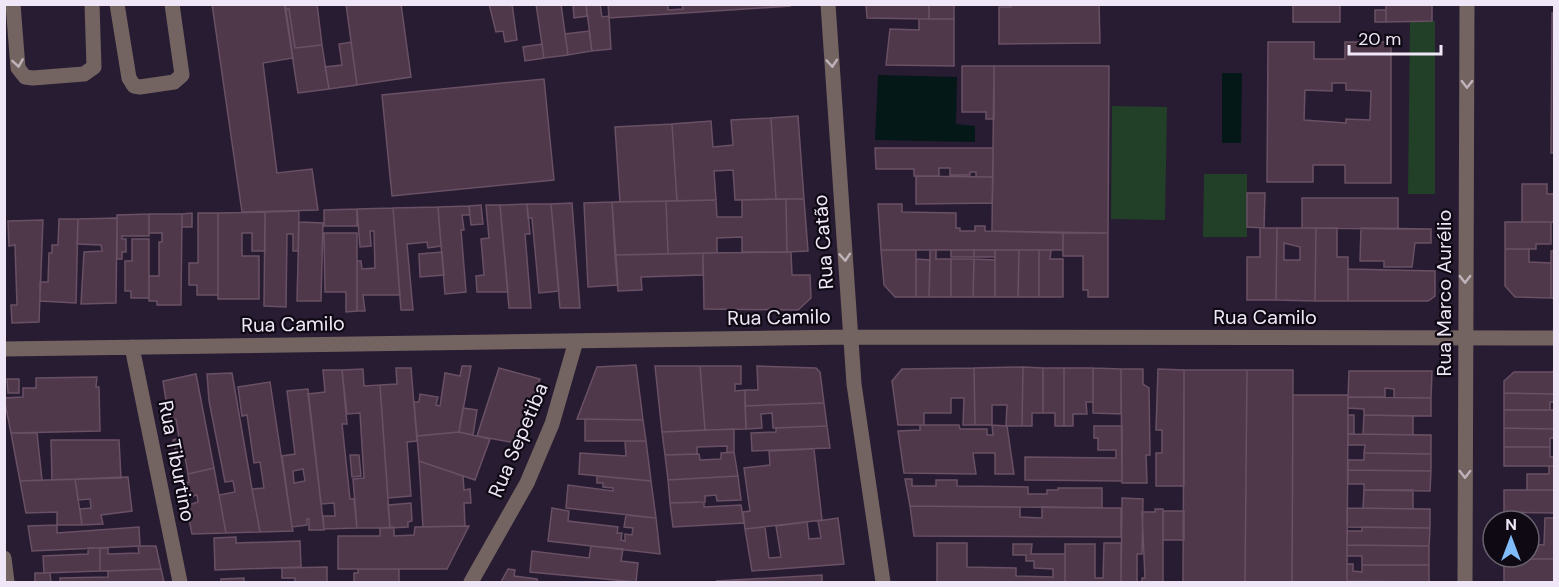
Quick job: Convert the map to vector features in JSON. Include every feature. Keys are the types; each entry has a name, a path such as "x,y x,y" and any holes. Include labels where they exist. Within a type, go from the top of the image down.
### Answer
{"street":[{"path":"14,4 18,68 25,77 33,78 84,74 94,67 96,61 92,4"},
{"path":"117,4 129,78 134,86 140,87 174,82 182,75 172,4"},
{"name":"Rua Catão","path":"828,4 850,337 883,582"},
{"name":"Rua Marco Aurélio","path":"1466,582 1467,4"},
{"name":"Rua Camilo","path":"4,349 850,337 1554,338"},
{"name":"Rua Sepetiba","path":"471,582 527,483 552,423 576,341"},
{"name":"Rua Tiburtino","path":"132,347 180,582"},
{"path":"4,558 7,582"}],"green space":[{"path":"1410,21 1435,21 1435,194 1408,194"},
{"path":"1112,106 1167,107 1165,220 1111,219"},
{"path":"1204,174 1247,174 1247,237 1203,237"}],"shaded area":[{"path":"1222,73 1242,73 1241,143 1222,143"},
{"path":"878,75 957,77 956,124 975,126 975,142 875,140"}],"building":[{"path":"212,4 285,4 293,58 263,63 277,173 312,169 318,210 242,212"},
{"path":"285,4 317,4 322,45 295,48 289,9 285,9"},
{"path":"346,4 401,4 411,77 357,85"},
{"path":"489,4 512,4 517,40 505,42 503,31 496,32"},
{"path":"536,4 561,4 568,55 544,58"},
{"path":"573,4 586,4 587,16 574,18"},
{"path":"586,4 600,4 602,17 609,16 611,49 592,51"},
{"path":"608,4 668,4 668,10 683,9 682,4 791,6 609,18"},
{"path":"866,4 929,4 929,19 867,18"},
{"path":"929,4 954,4 954,19 929,19"},
{"path":"1011,4 1099,4 1100,43 999,44 999,7 1011,7"},
{"path":"1293,4 1340,4 1340,22 1293,22"},
{"path":"1386,4 1432,4 1432,21 1386,22"},
{"path":"285,9 289,9 295,48 322,45 329,89 298,93"},
{"path":"1375,10 1386,10 1386,22 1375,22"},
{"path":"1552,13 1554,13 1554,153 1551,153"},
{"path":"919,19 954,19 954,66 886,65 890,29 919,30"},
{"path":"589,31 592,51 568,55 565,34"},
{"path":"351,42 357,85 329,89 325,67 342,65 339,44"},
{"path":"1268,42 1314,42 1314,59 1345,59 1345,42 1391,42 1391,183 1345,183 1345,165 1313,165 1313,182 1267,182"},
{"path":"542,44 544,58 525,61 523,47"},
{"path":"962,66 994,66 994,119 986,119 986,112 962,112"},
{"path":"994,66 1109,66 1108,233 992,231"},
{"path":"544,79 554,180 392,196 382,95"},
{"path":"1332,83 1346,83 1346,90 1371,91 1370,120 1346,119 1346,123 1304,120 1305,90 1332,91"},
{"path":"798,116 804,199 776,199 771,118"},
{"path":"771,118 776,199 735,200 733,170 714,171 716,200 677,201 672,124 711,121 713,147 733,145 731,120"},
{"path":"672,124 677,201 620,202 615,127"},
{"path":"875,148 993,148 993,177 976,177 976,172 970,172 970,175 950,175 950,168 939,168 939,176 914,176 914,169 876,169"},
{"path":"916,176 993,177 992,203 916,204"},
{"path":"1522,184 1547,184 1547,194 1554,194 1554,222 1522,222"},
{"path":"1247,193 1265,193 1264,228 1247,227"},
{"path":"1302,198 1398,198 1398,229 1302,228"},
{"path":"786,199 787,252 742,252 742,237 717,238 717,253 668,254 666,201 716,200 717,217 742,217 742,200"},
{"path":"786,199 804,199 808,251 787,252"},
{"path":"666,201 668,254 615,255 612,202"},
{"path":"612,202 618,285 588,287 584,203"},
{"path":"572,203 580,308 560,308 551,204"},
{"path":"527,204 530,234 525,234 531,308 509,308 500,205"},
{"path":"527,204 551,204 559,291 539,293 532,218 528,218"},
{"path":"878,204 902,204 902,212 956,213 956,228 960,228 960,231 975,231 975,226 985,226 985,231 1063,233 1063,250 881,250"},
{"path":"481,205 483,224 471,225 469,206"},
{"path":"486,205 500,205 508,292 477,292 476,276 484,275 481,239 489,238"},
{"path":"469,206 470,215 462,215 464,230 461,230 466,292 445,294 438,207"},
{"path":"438,207 441,246 428,248 427,242 407,244 413,310 401,310 393,208"},
{"path":"393,208 400,295 363,295 365,311 357,311 357,261 361,261 362,269 375,268 374,231 370,231 371,246 360,247 357,209"},
{"path":"357,209 357,226 324,226 324,210"},
{"path":"299,211 298,251 293,251 293,234 287,234 286,307 264,306 265,212"},
{"path":"265,212 265,251 252,251 252,233 242,233 242,256 259,256 259,299 218,299 218,213"},
{"path":"192,213 192,227 182,227 182,214"},
{"path":"198,213 218,213 218,295 197,295 197,285 189,285 189,263 198,263"},
{"path":"149,214 149,236 122,236 122,239 126,239 126,252 122,252 122,259 117,259 117,215"},
{"path":"149,214 182,214 181,305 157,305 157,301 149,301 149,276 159,276 159,242 162,242 162,233 149,233"},
{"path":"117,218 116,303 81,304 84,252 102,251 101,245 77,244 78,219"},
{"path":"59,219 78,219 76,303 40,301 40,282 48,282 49,253 52,253 52,245 58,245"},
{"path":"43,220 39,322 12,323 11,305 17,305 15,245 9,246 8,221"},
{"path":"299,222 323,223 321,301 297,301"},
{"path":"1505,222 1551,222 1551,244 1536,244 1536,249 1505,249"},
{"path":"1260,228 1277,228 1276,300 1247,300 1247,257 1260,257"},
{"path":"1277,228 1316,228 1315,301 1276,300","holes":["1284,243 1300,247 1300,260 1284,260"]},
{"path":"1316,228 1337,228 1337,257 1348,257 1348,301 1315,301"},
{"path":"1361,228 1431,229 1431,243 1415,243 1412,267 1384,267 1384,261 1360,261"},
{"path":"324,233 357,233 357,311 346,312 346,292 325,292"},
{"path":"1063,233 1108,233 1108,297 1088,297 1088,290 1083,290 1083,256 1063,256"},
{"path":"132,239 149,239 149,298 131,298 131,291 125,291 125,261 132,261"},
{"path":"1505,249 1529,249 1529,262 1551,263 1551,298 1515,297 1505,286"},
{"path":"881,250 916,250 916,297 895,297 884,285"},
{"path":"930,250 936,250 936,259 951,259 951,297 929,297"},
{"path":"951,250 974,250 974,257 951,257"},
{"path":"974,250 995,250 995,257 974,257"},
{"path":"995,250 1019,250 1018,297 995,297"},
{"path":"1019,250 1039,250 1039,297 1018,297"},
{"path":"1039,250 1051,250 1050,259 1063,259 1063,297 1039,297"},
{"path":"1551,251 1554,251 1554,298 1551,298"},
{"path":"442,252 444,275 420,277 419,254"},
{"path":"791,252 792,275 810,275 811,298 798,310 704,309 703,253"},
{"path":"703,253 703,275 641,277 642,290 618,291 615,255"},
{"path":"916,259 930,260 929,297 916,297"},
{"path":"951,259 974,259 973,297 951,297"},
{"path":"974,259 995,260 995,297 973,297"},
{"path":"1348,269 1435,271 1435,296 1428,301 1348,301"},
{"path":"636,365 643,420 577,419 597,367"},
{"path":"462,366 471,366 459,432 417,436 414,402 419,402 420,394 438,397 436,405 440,406 445,373 460,376"},
{"path":"655,366 700,366 705,430 662,432"},
{"path":"700,366 741,366 741,384 735,384 735,391 745,390 746,429 705,430"},
{"path":"757,366 816,368 820,372 824,403 745,406 745,390 758,390"},
{"path":"1023,367 1043,368 1043,413 1032,413 1032,426 1022,426"},
{"path":"1023,367 1022,426 1006,426 1007,405 992,405 992,425 975,425 974,368"},
{"path":"396,368 411,368 417,441 407,442 411,496 388,498 380,385 397,384"},
{"path":"499,368 540,379 516,443 477,436"},
{"path":"974,368 975,425 963,425 964,398 951,398 951,413 924,413 924,425 898,425 892,381 902,369"},
{"path":"1043,368 1064,368 1064,426 1055,426 1055,413 1043,413"},
{"path":"1064,368 1093,368 1093,402 1086,402 1087,414 1073,414 1073,426 1064,426"},
{"path":"1093,368 1121,369 1121,414 1093,413"},
{"path":"363,369 364,386 380,385 390,528 357,528 353,479 364,478 360,413 347,414 342,370"},
{"path":"1121,369 1143,369 1143,384 1149,388 1150,455 1146,455 1147,483 1122,483"},
{"path":"1158,369 1184,370 1184,486 1156,486 1156,453 1162,453 1162,430 1156,430"},
{"path":"323,370 342,370 347,424 342,424 350,499 354,499 357,528 324,529 323,516 335,516 334,503 321,504 308,394 325,392"},
{"path":"1184,370 1247,370 1245,582 1183,582"},
{"path":"1247,370 1293,370 1292,582 1245,582"},
{"path":"1349,371 1432,371 1431,398 1394,398 1394,389 1385,388 1385,397 1348,397"},
{"path":"1514,372 1554,372 1554,394 1504,393 1504,381"},
{"path":"232,373 260,532 226,533 219,495 235,492 233,481 225,482 209,401 207,374"},
{"path":"196,374 214,468 188,474 185,457 177,458 173,440 179,438 176,419 169,420 163,381"},
{"path":"97,377 100,431 11,433 4,398 23,397 23,388 36,388 36,378"},
{"path":"7,379 19,379 19,393 8,393"},
{"path":"270,382 293,531 260,532 252,489 264,488 260,462 254,463 247,415 242,416 238,387"},
{"path":"308,389 324,530 309,530 309,519 307,519 307,525 292,527 282,456 295,454 287,391","holes":["303,469 305,481 294,483 293,471"]},
{"path":"1504,393 1554,394 1554,402 1550,402 1550,410 1504,410"},
{"path":"1293,395 1348,395 1347,582 1292,582"},
{"path":"1348,397 1431,398 1431,416 1364,415 1364,409 1348,408"},
{"path":"824,403 827,426 773,428 772,413 761,414 762,428 746,429 745,406"},
{"path":"463,408 477,410 473,435 459,432"},
{"path":"1504,410 1554,410 1554,429 1504,428"},
{"path":"1348,415 1354,415 1354,434 1348,434"},
{"path":"1364,415 1413,416 1413,435 1363,434"},
{"path":"585,419 643,420 646,441 585,441"},
{"path":"920,425 959,425 960,429 987,429 987,435 993,435 992,425 1007,426 1014,474 995,474 995,453 973,453 976,474 904,473 898,431 920,430"},
{"path":"827,426 830,448 752,451 751,433 776,432 776,428"},
{"path":"1094,426 1122,426 1122,481 1025,480 1025,457 1116,458 1116,450 1098,450 1098,438 1094,438"},
{"path":"1504,428 1554,429 1554,438 1550,438 1550,447 1504,447"},
{"path":"734,429 734,452 727,453 727,446 697,447 697,454 665,455 662,432"},
{"path":"459,432 490,439 475,480 419,461 417,436"},
{"path":"11,433 37,433 42,480 20,481"},
{"path":"1348,434 1431,435 1431,454 1364,453 1365,445 1348,445"},
{"path":"51,440 119,440 121,478 52,480"},
{"path":"625,441 646,441 651,481 579,474 580,453 626,456"},
{"path":"1504,447 1550,447 1550,457 1554,457 1554,466 1504,466"},
{"path":"814,449 822,520 745,529 743,512 750,511 744,468 770,465 769,451"},
{"path":"734,452 738,476 668,480 665,455 699,454 700,460 721,459 721,453"},
{"path":"1364,453 1431,454 1431,471 1348,470 1348,460 1364,460"},
{"path":"350,455 359,455 361,476 352,477"},
{"path":"419,461 463,476 464,490 470,489 471,503 464,503 465,526 423,527"},
{"path":"1549,466 1554,466 1554,490 1527,490 1527,474 1549,474"},
{"path":"214,468 226,533 192,534 186,506 198,502 197,495 185,498 182,484 189,482 188,474"},
{"path":"1348,470 1431,471 1430,491 1364,490 1364,484 1348,484"},
{"path":"597,476 651,481 656,518 566,508 568,485 613,491 613,488 603,487 603,483 597,483"},
{"path":"738,476 741,500 717,501 716,495 705,496 705,502 670,503 668,480"},
{"path":"128,477 132,511 101,515 103,524 82,525 80,509 91,508 90,499 78,500 75,479"},
{"path":"75,479 82,525 57,525 57,512 26,513 20,481"},
{"path":"905,479 912,479 912,486 936,486 936,480 957,480 957,486 1028,487 1028,494 1047,494 1047,490 1058,490 1058,488 1102,488 1102,508 910,506"},
{"path":"1364,490 1413,490 1413,509 1363,508"},
{"path":"1504,490 1554,490 1554,513 1541,513 1541,509 1504,509"},
{"path":"1122,498 1143,499 1142,554 1137,554 1137,582 1121,582"},
{"path":"704,502 704,507 741,505 744,523 673,527 670,503"},
{"path":"411,503 412,521 408,522 408,527 390,528 388,505"},
{"path":"910,506 1020,507 1020,517 1042,518 1042,507 1121,508 1121,537 914,536"},
{"path":"552,508 569,511 568,521 618,527 617,533 622,533 621,540 625,541 625,534 632,535 633,528 624,527 626,515 656,518 660,554 548,541"},
{"path":"1347,508 1430,509 1430,528 1347,527"},
{"path":"1155,509 1163,509 1163,582 1142,582 1142,578 1145,578 1142,512 1155,512"},
{"path":"1163,511 1184,511 1184,540 1163,540"},
{"path":"838,518 844,564 752,571 745,529 765,527 769,558 781,557 776,526 807,522 809,539 821,538 818,521"},
{"path":"1545,518 1554,518 1554,559 1541,559 1541,545 1544,545"},
{"path":"57,525 57,533 139,527 140,546 32,551 28,526"},
{"path":"469,526 447,569 338,569 338,536 380,536 380,528 394,527 394,536 414,535 415,527"},
{"path":"1362,527 1430,528 1429,546 1347,545 1347,531 1362,531"},
{"path":"236,537 236,543 300,541 301,567 215,570 214,538"},
{"path":"937,543 967,543 967,567 1016,568 1016,576 1053,577 1053,569 1034,568 1034,561 1026,561 1026,555 1013,555 1013,544 1032,544 1031,554 1065,554 1065,582 937,582"},
{"path":"1104,543 1121,543 1121,582 1065,582 1065,544 1095,544 1095,578 1103,578"},
{"path":"1347,545 1429,546 1429,565 1362,565 1362,556 1347,556"},
{"path":"138,546 156,546 161,569 100,571 100,548 108,548 108,554 139,553"},
{"path":"591,546 623,549 621,561 638,563 636,582 530,572 532,551 589,558"},
{"path":"88,548 100,548 100,571 44,573 43,556 88,554"},
{"path":"1541,559 1554,559 1554,582 1504,582 1504,569 1541,569"},
{"path":"1347,564 1353,564 1353,571 1362,572 1362,565 1429,565 1429,582 1347,581"},
{"path":"327,567 327,582 295,582 295,578 282,578 282,568"},
{"path":"161,569 164,582 60,582 60,578 108,577 108,571"},
{"path":"358,569 399,569 399,582 354,582 354,573 358,573"},
{"path":"508,569 515,570 514,576 537,579 538,582 501,582"},
{"path":"35,573 50,573 51,582 35,582"},
{"path":"822,575 822,582 716,581"},
{"path":"244,578 244,582 221,582 221,579"}]}
